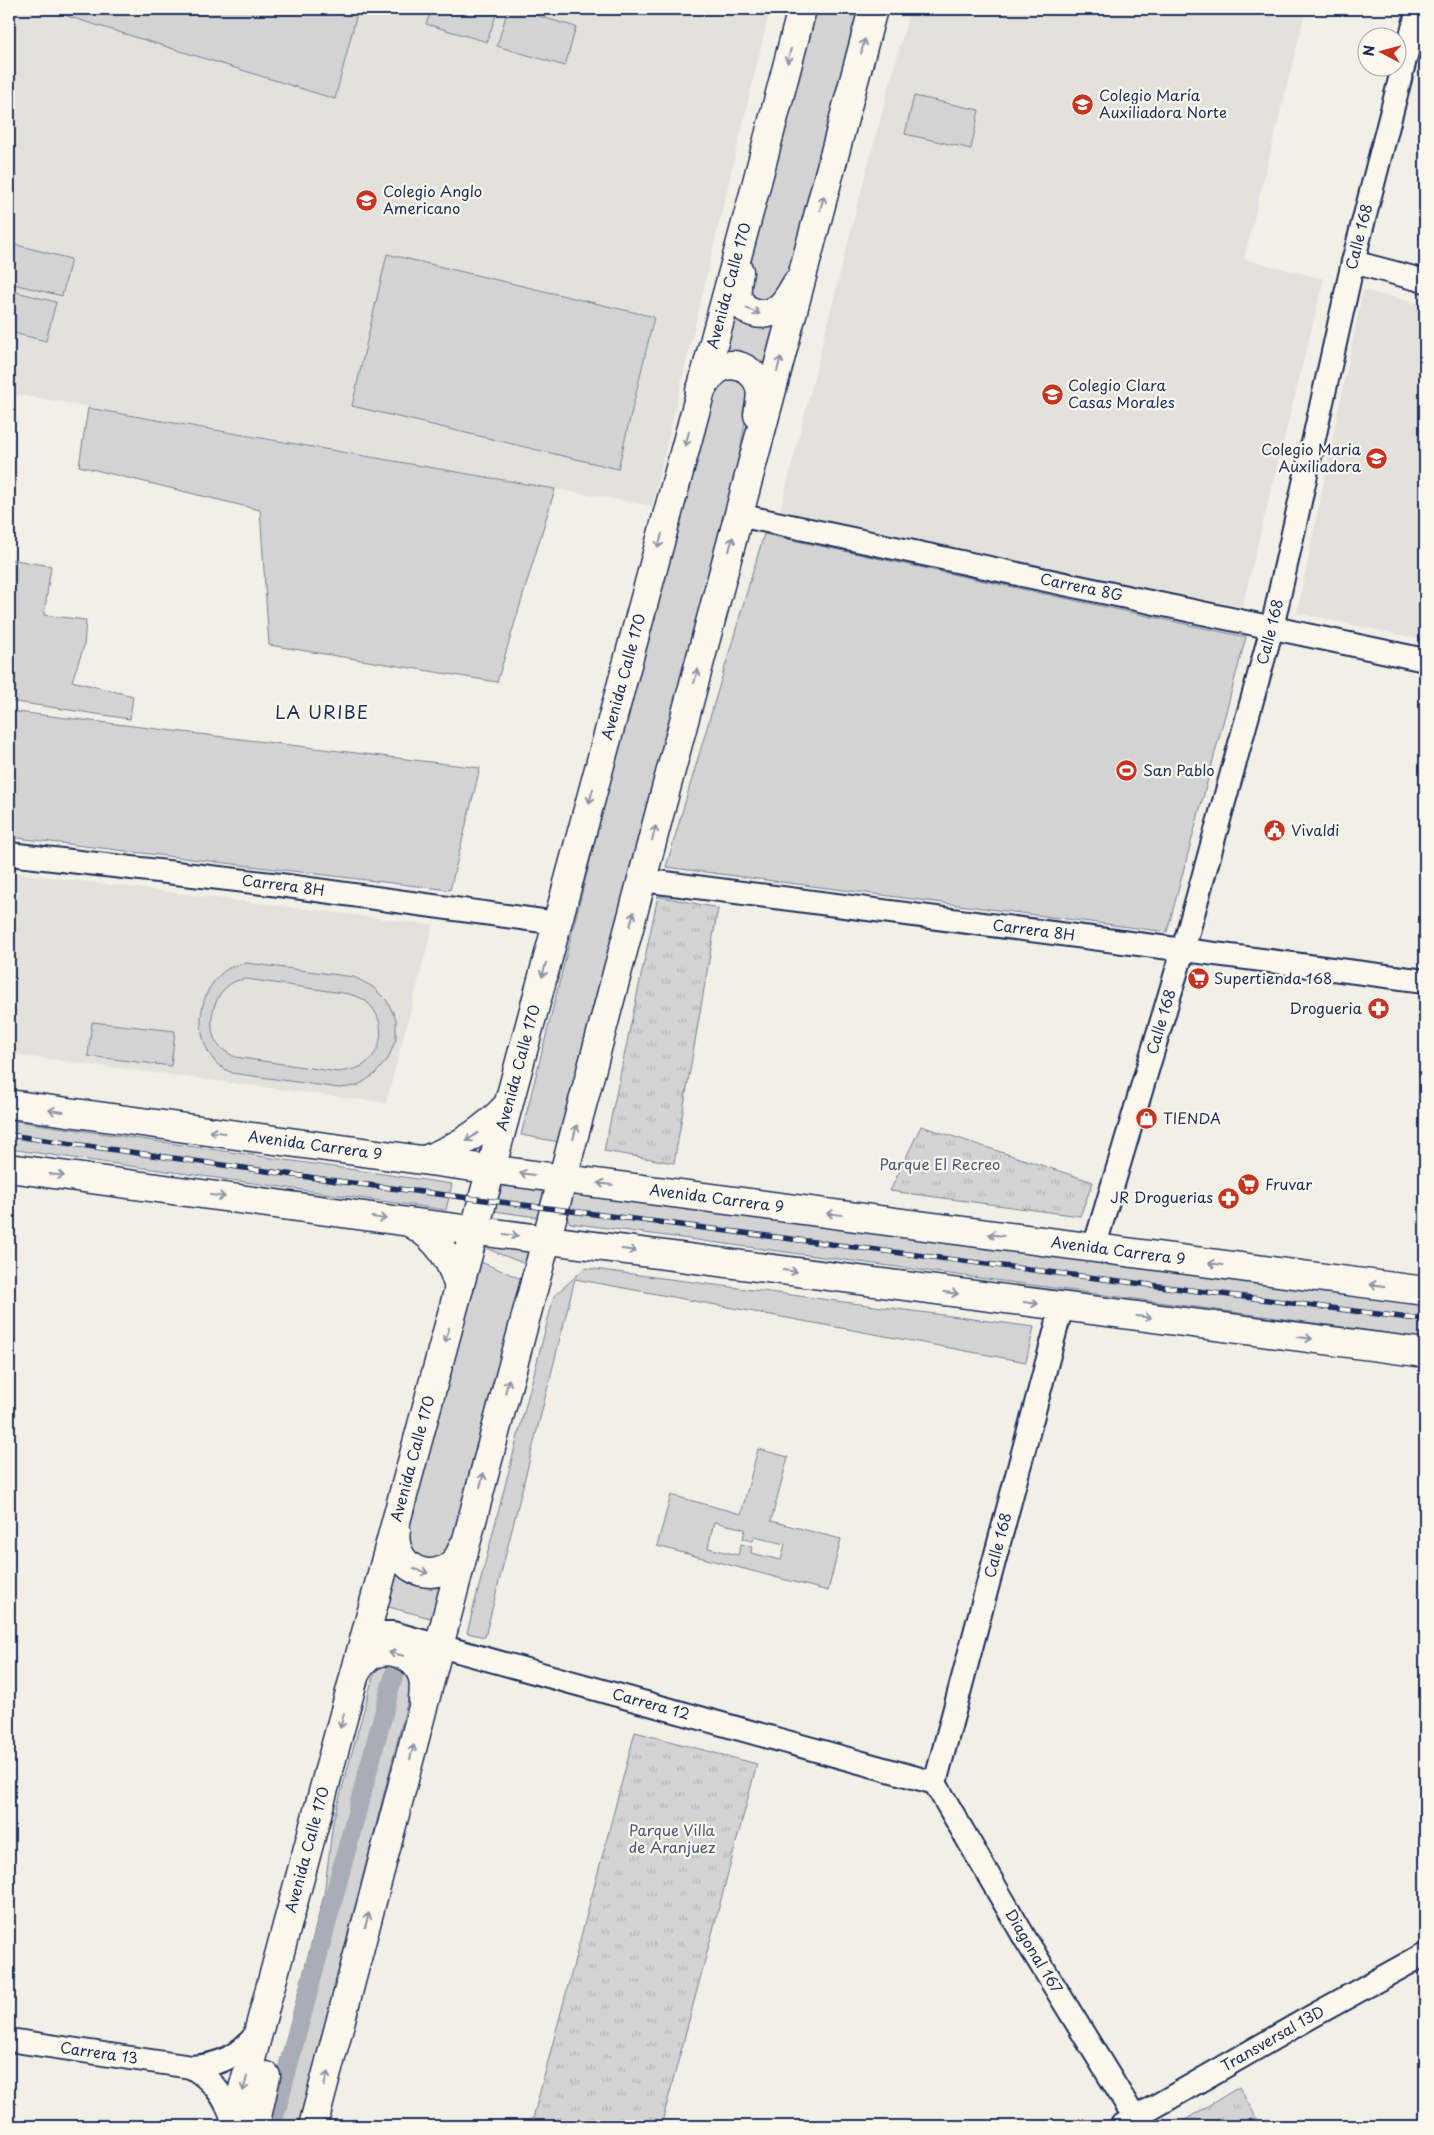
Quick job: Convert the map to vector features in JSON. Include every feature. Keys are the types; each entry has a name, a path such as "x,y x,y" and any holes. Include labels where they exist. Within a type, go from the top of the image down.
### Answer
{"main road":[{"name":"Avenida Calle 170","path":"241,2125 258,2033 752,201 802,9"},
{"path":"313,2126 873,9"},
{"path":"752,201 737,284 737,296 743,306 759,314 769,313 779,308 804,272"},
{"path":"700,392 714,373 721,368 731,365 744,368 757,381 760,390 760,403 748,478"},
{"name":"Avenida Carrera 9","path":"9,1104 563,1179 1425,1291"},
{"path":"425,1160 466,1142 497,1117 508,1105"},
{"path":"9,1168 409,1222 1425,1353"},
{"path":"409,1222 431,1236 440,1246 455,1272 459,1288"},
{"path":"398,1518 395,1539 401,1558 416,1571 426,1573 441,1571 454,1563 460,1555 470,1528"},
{"path":"355,1674 361,1664 377,1654 395,1652 407,1656 416,1664 422,1676 424,1688 423,1709"},
{"path":"241,2125 279,2016 288,1934 298,1885"}],"street":[{"name":"Calle 168","path":"1094,1248 1183,950 1272,628 1353,262 1418,9"},
{"path":"1353,262 1425,281"},
{"name":"Carrera 8G","path":"738,515 1425,660"},
{"name":"Carrera 8H","path":"9,854 280,885 557,922"},
{"name":"Carrera 8H","path":"642,880 1425,981"},
{"name":"Calle 168","path":"935,1783 1062,1306"},
{"name":"Carrera 12","path":"366,1636 378,1633 393,1634 935,1783"},
{"name":"Diagonal 167","path":"935,1783 1128,2122"},
{"name":"Transversal 13D","path":"1128,2122 1425,1954"},
{"name":"Carrera 13","path":"9,2040 190,2067 213,2064 232,2057 258,2033"},
{"name":"Carrera 13","path":"190,2067 210,2079 241,2125"}],"shaded area":[{"name":"Colegio Anglo Americano","path":"9,9 770,9 652,506 9,393"},
{"name":"Colegio Clara Casas Morales","path":"910,9 1306,9 1244,259 1324,279 1242,607 780,512 858,202"},
{"name":"Colegio Maria Auxiliadora","path":"1363,290 1425,305 1425,640 1297,613"},
{"path":"9,872 433,925 386,1103 9,1054"}],"green space":[{"path":"69,9 358,9 335,99 67,16"},
{"path":"432,9 498,9 487,42 426,24"},
{"path":"508,9 515,9 576,27 565,66 497,46"},
{"path":"810,9 862,9 795,258 774,301 752,302 745,286"},
{"path":"914,96 979,110 971,149 905,134"},
{"path":"9,243 71,259 62,296 9,283"},
{"path":"387,254 654,317 618,469 352,406"},
{"path":"9,290 56,302 46,341 9,332"},
{"path":"730,311 743,323 754,328 765,326 781,318 767,374 752,357 741,353 718,354"},
{"path":"733,372 751,383 740,454 738,486 559,1142 521,1135 593,849 607,778 710,398 722,379"},
{"path":"88,408 555,489 497,682 269,645 260,510 79,466"},
{"path":"764,534 1246,637 1167,932 666,867"},
{"path":"9,559 51,566 44,615 86,620 84,646 72,681 133,696 130,719 9,701"},
{"path":"9,711 480,768 450,890 9,837"},
{"path":"658,896 718,908 674,1163 604,1151"},
{"path":"247,963 354,977 373,987 387,1001 396,1019 396,1039 388,1059 374,1075 357,1086 339,1088 232,1073 219,1066 208,1052 203,1039 201,1026 204,999 218,976 231,967","holes":["246,979 349,994 362,999 371,1006 380,1023 381,1032 377,1050 372,1058 355,1069 338,1072 235,1057 220,1047 213,1034 212,1017 217,1000 227,986 237,981"]},
{"path":"92,1022 175,1031 171,1066 88,1056"},
{"path":"9,1120 452,1184 446,1210 9,1149"},
{"name":"Parque El Recreo","path":"921,1126 1093,1182 1080,1216 890,1191"},
{"path":"499,1185 538,1189 544,1194 539,1214 536,1217 494,1211"},
{"path":"573,1193 1425,1302 1425,1338 570,1223 566,1217 570,1196"},
{"path":"481,1241 531,1248 528,1265 480,1246"},
{"path":"476,1260 524,1280 452,1555 436,1565 405,1553 410,1514"},
{"path":"585,1268 1034,1327 1026,1362 575,1279 485,1637 467,1633 554,1296"},
{"path":"758,1449 788,1457 771,1521 841,1539 828,1591 657,1546 671,1495 741,1514","holes":["714,1522 745,1529 743,1539 753,1541 754,1537 785,1544 781,1560 751,1553 752,1547 741,1544 738,1555 708,1548"]},
{"path":"391,1567 448,1581 438,1620 381,1605"},
{"path":"391,1660 411,1672 411,1688 342,1958 322,2068 306,2126 268,2126 268,2107 324,1895 333,1821 373,1677 377,1670"},
{"name":"Parque Villa de Aranjuez","path":"635,1732 757,1764 661,2126 531,2126"},
{"path":"1239,2087 1261,2126 1175,2126"}],"waterway":[{"path":"272,2126 396,1667"}],"railway":[{"path":"9,1135 344,1182 1425,1320"}],"place":[{"name":"Colegio María Auxiliadora Norte","path":"1083,105"},
{"name":"Colegio Anglo Americano","path":"367,201"},
{"name":"Colegio Clara Casas Morales","path":"1052,395"},
{"name":"Colegio Maria Auxiliadora","path":"1377,459"},
{"name":"San Pablo","path":"1127,771"},
{"name":"Vivaldi","path":"1275,831"},
{"name":"Supertienda 168","path":"1198,979"},
{"name":"Drogueria","path":"1378,1009"},
{"name":"TIENDA","path":"1147,1119"},
{"name":"Fruvar","path":"1249,1185"},
{"name":"JR Droguerias","path":"1229,1198"}],"district":[{"name":"LA URIBE","path":"322,713"}]}
